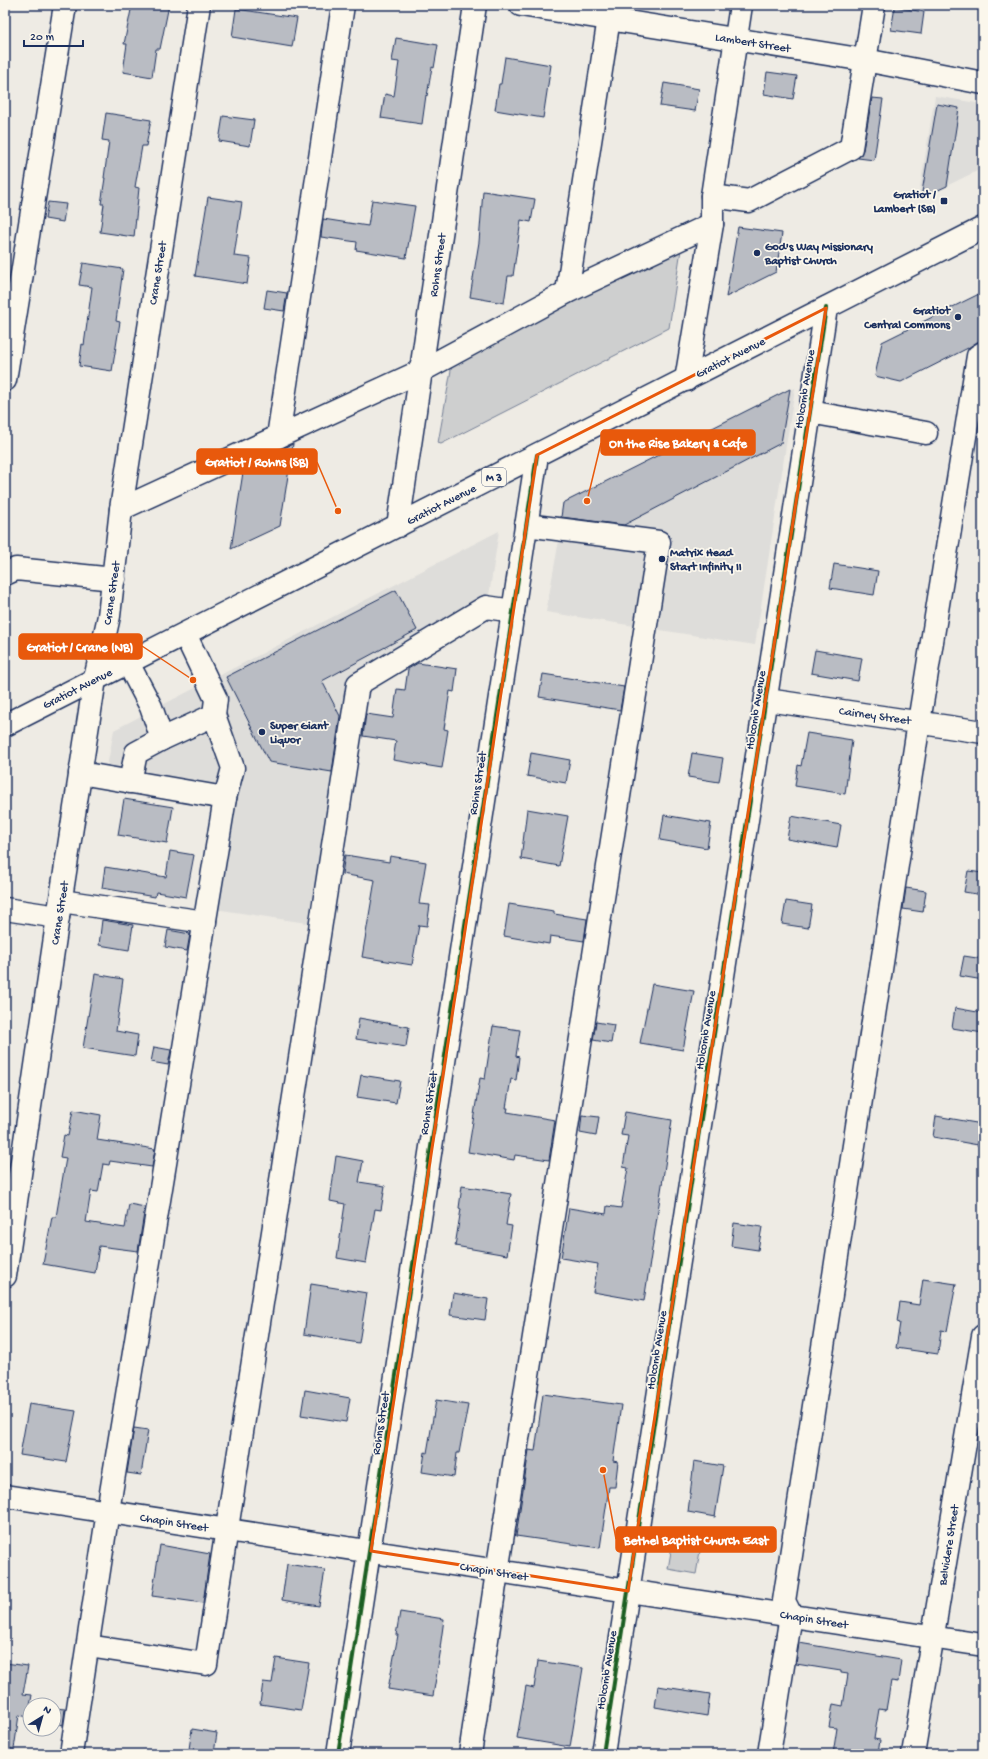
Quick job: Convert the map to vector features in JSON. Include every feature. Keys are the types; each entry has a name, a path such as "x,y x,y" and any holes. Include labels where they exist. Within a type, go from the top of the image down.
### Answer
{"street":[{"path":"5,380 65,5"},
{"name":"Crane Street","path":"5,1276 80,773 95,679 109,616 121,509 199,5"},
{"path":"278,437 343,5"},
{"name":"Rohns Street","path":"398,526 475,5"},
{"name":"Lambert Street","path":"521,5 610,12 736,40 865,60 983,83"},
{"path":"686,380 712,224 712,196 741,5"},
{"path":"712,196 749,201 851,148 874,5"},
{"path":"567,292 610,12"},
{"path":"121,509 421,371 567,292 712,224"},
{"name":"Gratiot Avenue","path":"5,725 983,228"},
{"name":"Holcomb Avenue","path":"603,1754 767,700 826,308"},
{"path":"768,1754 791,1615 784,1601 919,722 978,356 983,353"},
{"path":"810,412 926,433"},
{"name":"Rohns Street","path":"338,1754 371,1551 537,455"},
{"path":"470,1754 497,1572 659,542 526,525"},
{"path":"5,574 16,569 114,579"},
{"path":"88,1646 206,1664 358,684 486,607 513,611"},
{"path":"71,1754 108,1511 204,922 225,798 233,768 214,715 216,699 185,634"},
{"path":"128,662 151,707 162,739"},
{"name":"Cairney Street","path":"767,700 983,732"},
{"path":"130,782 136,754 162,739 214,715"},
{"path":"80,773 225,798"},
{"path":"5,909 59,909 204,922"},
{"name":"Belvidere Street","path":"913,1754 983,1336"},
{"name":"Chapin Street","path":"5,1496 983,1645"}],"highlighted area":[{"path":"826,308 628,1591 371,1551 537,455"}],"shaded area":[{"path":"935,96 983,104 983,168 918,200"},
{"path":"682,243 669,328 441,444 438,443 453,359"},
{"name":"Matrix Head Start Infinity II","path":"795,388 755,645 546,612 565,507"},
{"path":"499,531 488,602 354,680 320,925 215,909 231,807 107,767 114,730"},
{"path":"672,1546 700,1551 696,1574 668,1569"}],"building":[{"path":"132,5 169,5 160,49 156,49 152,77 123,72 127,44 124,44"},
{"path":"895,7 924,12 921,34 891,30"},
{"path":"236,9 297,18 292,47 232,37"},
{"path":"396,38 438,45 434,68 432,67 427,96 426,95 422,124 381,118 385,94 394,96 399,62 392,61"},
{"path":"505,57 551,65 543,118 495,110"},
{"path":"767,72 797,76 793,99 764,94"},
{"path":"664,83 699,89 695,111 660,106"},
{"path":"872,98 883,99 874,160 858,158 863,150"},
{"path":"937,104 959,108 947,186 921,198"},
{"path":"106,113 151,120 146,146 142,146 135,187 139,188 134,237 100,232 104,204 101,204 109,141 102,140"},
{"path":"223,116 254,120 250,146 219,141"},
{"path":"483,191 535,199 531,222 521,220 513,276 508,276 504,303 470,297 479,242"},
{"path":"208,197 242,202 234,256 251,258 247,284 195,276"},
{"path":"372,200 415,206 406,258 356,250 357,242 321,237 323,219 368,226"},
{"path":"48,202 66,204 63,222 45,219"},
{"name":"God's Way Missionary Baptist Church","path":"738,227 782,233 776,272 726,297"},
{"path":"83,263 123,269 116,321 120,322 112,371 79,366 82,344 84,345 92,287 79,285"},
{"path":"267,290 287,293 284,311 264,308"},
{"name":"Gratiot Central Commons","path":"983,292 983,341 977,342 901,382 875,376 882,342"},
{"path":"790,389 781,443 624,525 561,517 563,503"},
{"path":"293,444 280,526 231,549 244,466"},
{"path":"834,564 878,571 874,595 830,588"},
{"path":"396,590 417,630 322,681 340,716 332,772 269,762 226,677"},
{"path":"815,650 862,658 858,681 811,673"},
{"path":"418,663 457,669 454,692 450,691 444,729 448,730 442,768 393,760 396,741 363,736 366,714 393,718 397,689 405,690 408,669"},
{"path":"543,674 624,687 620,710 539,697"},
{"path":"807,733 852,740 845,794 795,786 798,765 801,766"},
{"path":"531,753 570,760 566,783 527,776"},
{"path":"692,753 723,758 719,782 688,777"},
{"path":"124,799 173,807 167,843 118,835"},
{"path":"527,809 568,816 559,866 521,859"},
{"path":"664,815 711,823 707,848 660,840"},
{"path":"791,816 841,825 837,848 787,839"},
{"path":"170,851 194,855 186,897 156,892 155,897 102,888 105,867 166,877"},
{"path":"345,855 389,862 390,856 426,862 419,904 430,905 427,926 419,925 412,965 362,957 375,880 342,874"},
{"path":"968,871 983,873 983,895 964,892"},
{"path":"906,888 926,891 923,912 903,909"},
{"path":"786,901 812,905 808,928 782,924"},
{"path":"509,904 554,911 554,914 587,919 584,941 550,936 549,944 504,936"},
{"path":"102,920 133,925 129,950 99,945"},
{"path":"168,930 190,934 187,951 165,947"},
{"path":"964,956 983,959 983,980 960,976"},
{"path":"95,974 123,979 116,1031 138,1035 135,1056 83,1048"},
{"path":"652,984 694,991 683,1050 640,1043"},
{"path":"955,1008 983,1013 983,1033 952,1028"},
{"path":"359,1018 409,1027 406,1047 356,1039"},
{"path":"596,1022 614,1025 611,1043 593,1040"},
{"path":"493,1026 520,1030 516,1056 519,1057 516,1080 511,1079 506,1108 508,1108 507,1112 555,1120 549,1160 515,1155 514,1160 468,1152 480,1078 485,1079"},
{"path":"154,1047 171,1050 168,1065 151,1062"},
{"path":"361,1075 400,1081 396,1103 357,1097"},
{"path":"73,1110 101,1115 97,1140 155,1149 152,1167 110,1161 109,1165 103,1164 98,1192 91,1191 86,1222 125,1228 129,1204 145,1207 138,1251 99,1246 95,1273 43,1264 52,1217 56,1217 66,1158 60,1157 64,1135 68,1136"},
{"path":"625,1112 672,1120 644,1301 593,1292 598,1264 561,1258 569,1208 606,1214 607,1206 621,1208 628,1168 623,1167 628,1136 621,1135"},
{"path":"582,1115 599,1117 596,1136 580,1133"},
{"path":"936,1116 982,1124 978,1145 933,1137"},
{"path":"336,1156 363,1161 359,1182 385,1186 381,1210 375,1209 366,1263 337,1258 345,1204 330,1201"},
{"path":"462,1186 511,1194 506,1225 512,1226 507,1255 455,1246 461,1209 459,1208"},
{"path":"734,1223 762,1227 758,1250 731,1246"},
{"path":"923,1279 956,1284 947,1331 941,1330 938,1354 896,1348 900,1323 897,1322 900,1302 919,1305"},
{"path":"311,1284 367,1293 359,1343 304,1334"},
{"path":"453,1293 488,1299 485,1320 450,1315"},
{"path":"305,1390 350,1398 346,1422 301,1415"},
{"path":"543,1394 621,1405 613,1461 618,1462 615,1487 609,1487 600,1548 516,1536 529,1450 535,1451"},
{"path":"436,1400 468,1405 459,1453 457,1453 454,1477 422,1472 425,1452 427,1453"},
{"path":"29,1404 76,1411 66,1462 20,1455"},
{"path":"134,1428 148,1430 141,1475 127,1473"},
{"path":"694,1461 723,1466 715,1517 688,1512"},
{"path":"160,1545 210,1554 203,1603 152,1596"},
{"path":"287,1564 325,1570 319,1606 282,1600"},
{"path":"400,1612 444,1619 433,1696 388,1689 398,1635 396,1635"},
{"path":"799,1643 901,1660 898,1682 891,1681 886,1710 879,1709 874,1739 880,1740 878,1754 833,1754 837,1728 829,1727 833,1704 843,1706 848,1674 841,1673 841,1671 796,1664"},
{"path":"276,1658 309,1663 301,1710 260,1704 263,1682 272,1683"},
{"path":"538,1661 583,1668 570,1747 517,1738 526,1686 534,1688"},
{"path":"5,1663 28,1666 23,1694 32,1695 32,1697 22,1697 22,1716 19,1715 14,1749 5,1748"},
{"path":"658,1686 710,1694 707,1716 655,1707"},
{"path":"62,1709 65,1709 62,1725"},
{"path":"192,1729 217,1733 214,1753 189,1749"}],"cycle path":[{"path":"603,1754 826,308"},
{"path":"338,1754 537,455"}],"place":[{"name":"Gratiot / Lambert (SB)","path":"944,201"},
{"name":"God's Way Missionary Baptist Church","path":"757,253"},
{"name":"Gratiot Central Commons","path":"958,317"},
{"name":"On the Rise Bakery & Cafe","path":"587,501"},
{"name":"Gratiot / Rohns (SB)","path":"338,511"},
{"name":"Matrix Head Start Infinity II","path":"662,559"},
{"name":"Gratiot / Crane (NB)","path":"193,680"},
{"name":"Super Giant Liquor","path":"262,732"},
{"name":"Bethel Baptist Church East","path":"603,1470"}]}
